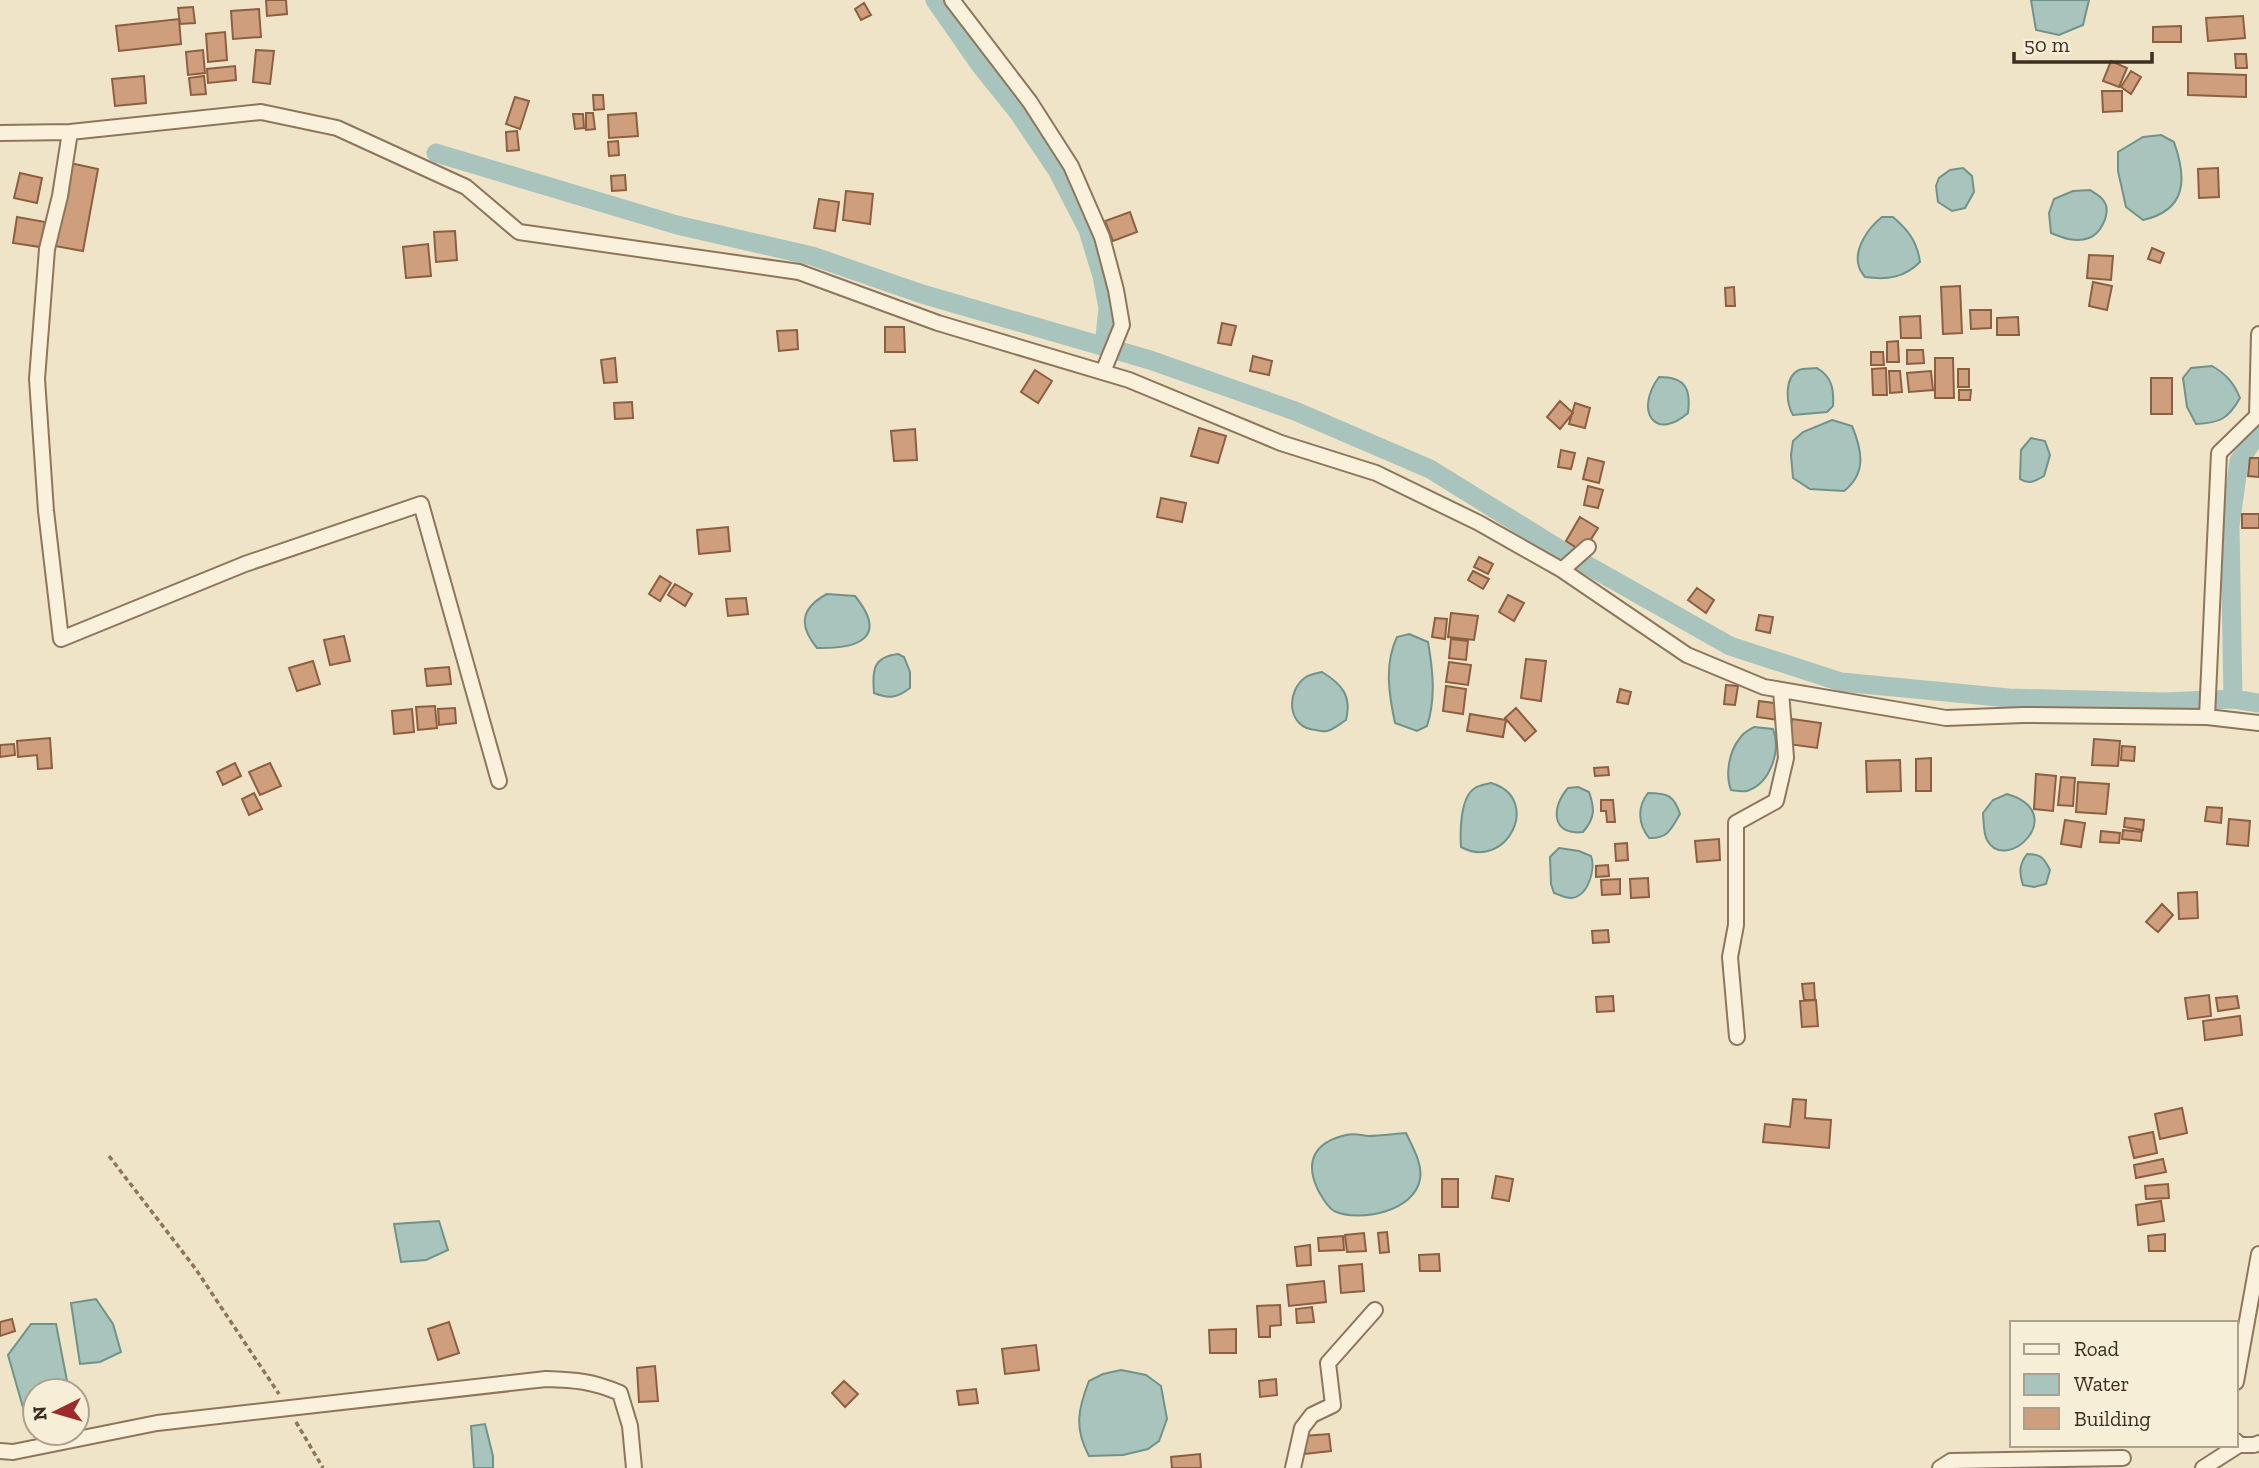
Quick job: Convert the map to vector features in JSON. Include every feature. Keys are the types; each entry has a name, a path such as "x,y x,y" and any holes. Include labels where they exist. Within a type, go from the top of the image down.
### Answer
{"street":[{"path":"952,0 1030,102 1071,166 1102,237 1122,325 1103,372"},
{"path":"0,133 70,132 261,112 337,128 466,187 519,232 799,272 937,323 1129,380 1281,443 1376,473 1479,523 1562,570 1688,655 1764,687 1946,718 2023,715 2207,717 2259,723"},
{"path":"70,132 60,196 47,248 37,379 46,511 61,639 245,564 421,504 499,781"},
{"path":"2207,717 2219,453 2257,416 2259,334"},
{"path":"1562,570 1588,547"},
{"path":"1737,1037 1730,957 1735,925 1736,823 1776,800 1786,758 1781,690"},
{"path":"2238,1371 2259,1254"},
{"path":"1293,1468 1302,1428 1312,1415 1333,1405 1328,1363 1375,1310"},
{"path":"0,1451 13,1452 157,1423 532,1381 575,1380 598,1383 620,1393 630,1426 634,1468"},
{"path":"2238,1443 2259,1443"},
{"path":"2203,1468 2232,1447"},
{"path":"1941,1468 1951,1461 2123,1458"}],"path":[{"path":"109,1156 195,1268 285,1404"},
{"path":"292,1414 323,1468"}],"water":[{"path":"2031,0 2089,0 2083,25 2059,35 2036,30"},
{"path":"2161,135 2174,142 2181,168 2180,191 2176,201 2168,209 2143,220 2126,207 2118,171 2118,152 2143,137"},
{"path":"1963,168 1972,176 1974,192 1965,208 1952,211 1938,202 1936,186 1939,178 1950,170"},
{"path":"2090,190 2101,198 2107,210 2105,220 2097,233 2089,238 2074,240 2051,233 2049,213 2054,199 2073,191"},
{"path":"1882,217 1893,217 1907,231 1917,248 1920,262 1908,272 1895,277 1865,277 1859,268 1858,253 1867,232"},
{"path":"2212,366 2229,379 2240,398 2223,418 2196,424 2187,407 2183,378 2191,368"},
{"path":"1817,368 1826,375 1831,384 1833,406 1827,412 1793,415 1788,397 1791,378 1799,370"},
{"path":"1659,377 1681,382 1689,397 1688,413 1666,424 1652,419 1648,411 1648,401"},
{"path":"1832,420 1852,426 1860,452 1859,469 1844,491 1810,489 1793,478 1793,441 1803,432"},
{"path":"2031,438 2045,441 2050,455 2044,476 2029,482 2020,479 2021,450"},
{"path":"827,594 855,596 865,610 869,622 869,631 864,638 845,646 817,648 807,632 805,618 812,605"},
{"path":"1409,634 1428,642 1432,674 1430,716 1427,726 1417,731 1395,723 1390,691 1389,669 1393,647 1397,637"},
{"path":"898,654 904,657 910,672 910,688 893,696 874,693 873,678 876,666 883,658"},
{"path":"1322,672 1340,686 1348,704 1346,720 1324,731 1306,728 1299,723 1292,708 1292,699 1299,683 1308,676"},
{"path":"1754,727 1773,729 1776,746 1772,765 1755,787 1745,791 1731,790 1728,770 1733,750 1743,735"},
{"path":"1491,783 1507,791 1515,803 1513,830 1504,842 1492,850 1478,852 1461,847 1462,815 1466,799 1475,788"},
{"path":"1578,787 1589,792 1593,813 1583,832 1572,832 1560,825 1557,811 1568,788"},
{"path":"1648,793 1669,796 1680,814 1668,832 1661,837 1649,838 1641,821 1642,804"},
{"path":"2007,794 2025,803 2034,814 2034,826 2019,846 2007,850 1996,849 1987,840 1983,813 1993,800"},
{"path":"1559,848 1591,856 1589,881 1577,896 1569,898 1554,893 1550,857"},
{"path":"2027,854 2039,856 2046,862 2050,870 2046,884 2034,887 2023,885 2020,869"},
{"path":"1406,1133 1421,1173 1416,1190 1408,1199 1385,1212 1371,1215 1345,1214 1329,1207 1318,1190 1312,1170 1315,1154 1320,1148 1335,1138 1349,1134 1373,1136"},
{"path":"439,1221 448,1250 426,1260 401,1262 394,1224"},
{"path":"96,1299 113,1324 121,1352 100,1362 80,1364 71,1303"},
{"path":"31,1324 56,1324 66,1377 21,1377 21,1400 8,1355"},
{"path":"1121,1370 1146,1375 1161,1386 1167,1419 1159,1441 1148,1449 1123,1455 1089,1456 1081,1436 1079,1418 1085,1391 1089,1381"},
{"path":"485,1424 493,1456 493,1468 474,1468 471,1426"}],"building":[{"path":"266,0 286,0 287,14 267,16"},
{"path":"864,3 871,15 861,20 855,9"},
{"path":"193,7 195,23 180,24 178,8"},
{"path":"259,9 261,37 233,39 231,11"},
{"path":"2243,16 2245,38 2208,41 2206,18"},
{"path":"179,19 181,44 119,51 116,26"},
{"path":"2181,26 2181,42 2153,42 2153,27"},
{"path":"225,32 227,60 208,62 206,34"},
{"path":"203,50 205,73 188,75 186,52"},
{"path":"256,50 274,51 270,84 253,82"},
{"path":"2235,54 2246,54 2247,68 2236,68"},
{"path":"2111,61 2127,68 2119,87 2103,81"},
{"path":"235,66 236,80 208,83 207,69"},
{"path":"2131,71 2141,77 2131,94 2121,87"},
{"path":"2188,73 2246,75 2246,97 2188,95"},
{"path":"144,76 146,103 115,106 112,79"},
{"path":"204,76 206,94 191,95 189,78"},
{"path":"2102,91 2122,91 2122,111 2103,112"},
{"path":"593,95 603,95 604,109 594,110"},
{"path":"515,97 529,101 520,129 506,124"},
{"path":"586,113 593,113 595,129 586,130"},
{"path":"636,113 638,136 609,138 608,115"},
{"path":"573,114 583,114 584,128 575,129"},
{"path":"517,131 519,150 507,151 506,132"},
{"path":"618,141 619,155 609,156 608,142"},
{"path":"70,163 98,169 83,251 55,246"},
{"path":"2218,168 2219,197 2199,198 2198,169"},
{"path":"20,173 42,178 37,203 14,198"},
{"path":"625,175 626,190 612,191 611,176"},
{"path":"846,191 873,194 870,224 843,220"},
{"path":"819,199 839,202 835,231 814,228"},
{"path":"1130,212 1137,232 1113,241 1105,221"},
{"path":"17,217 45,222 40,247 13,243"},
{"path":"455,231 457,260 436,262 434,232"},
{"path":"428,244 431,276 406,278 403,247"},
{"path":"2152,248 2164,253 2160,263 2148,259"},
{"path":"2089,255 2113,256 2111,280 2087,278"},
{"path":"2093,282 2112,286 2107,310 2089,306"},
{"path":"1960,286 1962,333 1943,334 1941,287"},
{"path":"1734,287 1735,306 1726,306 1725,288"},
{"path":"1970,310 1991,310 1991,328 1971,329"},
{"path":"1920,316 1921,338 1901,338 1900,317"},
{"path":"2018,317 2019,335 1997,335 1997,318"},
{"path":"1222,323 1236,326 1231,345 1218,343"},
{"path":"885,327 904,327 905,352 885,352"},
{"path":"797,330 798,349 779,351 777,331"},
{"path":"1898,341 1899,362 1887,362 1887,342"},
{"path":"1907,350 1923,350 1924,363 1907,364"},
{"path":"1871,352 1883,352 1884,365 1871,365"},
{"path":"1253,356 1272,361 1269,375 1250,371"},
{"path":"615,358 617,382 604,383 601,360"},
{"path":"1935,358 1953,358 1954,398 1935,398"},
{"path":"1886,368 1887,395 1873,395 1872,369"},
{"path":"1958,369 1969,369 1969,387 1958,387"},
{"path":"1035,370 1052,381 1038,403 1021,392"},
{"path":"1889,371 1900,371 1902,392 1890,393"},
{"path":"1931,371 1933,390 1909,392 1907,373"},
{"path":"2151,378 2172,378 2172,414 2151,414"},
{"path":"1959,390 1971,390 1970,400 1959,400"},
{"path":"1560,401 1573,413 1560,429 1547,417"},
{"path":"632,402 633,418 615,419 614,403"},
{"path":"1575,403 1590,408 1585,428 1569,424"},
{"path":"1199,428 1226,436 1218,463 1191,456"},
{"path":"915,429 917,460 894,461 891,431"},
{"path":"1561,450 1575,453 1571,469 1558,467"},
{"path":"1588,458 1604,462 1599,483 1583,479"},
{"path":"2250,458 2259,458 2259,477 2248,476"},
{"path":"1588,486 1603,490 1598,508 1584,505"},
{"path":"1161,498 1186,503 1182,522 1157,517"},
{"path":"2242,514 2259,514 2259,528 2242,528"},
{"path":"1580,517 1598,528 1583,552 1566,541"},
{"path":"728,527 730,551 699,554 697,530"},
{"path":"1479,557 1493,564 1488,574 1474,567"},
{"path":"1473,571 1489,579 1483,589 1468,580"},
{"path":"660,576 671,583 660,601 649,594"},
{"path":"675,584 692,594 685,606 668,595"},
{"path":"1697,588 1714,600 1706,613 1688,600"},
{"path":"1508,595 1524,603 1514,621 1499,612"},
{"path":"746,598 748,614 728,616 726,599"},
{"path":"1451,613 1478,616 1474,640 1448,637"},
{"path":"1759,615 1773,617 1770,633 1756,630"},
{"path":"1435,618 1447,619 1445,639 1432,637"},
{"path":"344,636 350,661 330,665 324,640"},
{"path":"1451,639 1468,641 1466,660 1449,658"},
{"path":"1526,659 1546,661 1541,701 1521,698"},
{"path":"313,661 320,684 297,691 289,668"},
{"path":"1449,662 1471,665 1468,685 1446,682"},
{"path":"449,667 451,684 427,686 425,669"},
{"path":"1726,685 1738,686 1735,705 1724,704"},
{"path":"1446,686 1466,689 1463,714 1443,711"},
{"path":"1620,689 1631,692 1628,704 1617,702"},
{"path":"1759,701 1781,704 1779,720 1757,717"},
{"path":"435,706 437,728 418,730 416,707"},
{"path":"455,708 456,723 439,725 438,709"},
{"path":"1516,708 1536,731 1525,741 1505,718"},
{"path":"412,709 414,732 394,734 392,711"},
{"path":"1470,714 1506,720 1503,737 1467,731"},
{"path":"1792,719 1821,723 1817,748 1788,744"},
{"path":"50,738 52,768 38,769 37,755 18,757 17,741"},
{"path":"2094,739 2120,741 2118,766 2092,765"},
{"path":"14,744 15,755 0,757 0,745"},
{"path":"2122,746 2135,747 2134,761 2121,760"},
{"path":"1931,758 1931,791 1916,791 1916,759"},
{"path":"1900,760 1901,791 1867,792 1866,761"},
{"path":"235,763 241,776 223,785 217,772"},
{"path":"270,763 281,786 260,795 249,772"},
{"path":"1608,767 1609,775 1595,776 1594,768"},
{"path":"2036,774 2056,776 2053,811 2034,809"},
{"path":"2061,777 2075,778 2073,806 2058,805"},
{"path":"2078,782 2109,784 2106,814 2076,812"},
{"path":"254,793 262,809 249,815 242,799"},
{"path":"1601,800 1613,800 1615,822 1607,822 1606,811 1601,811"},
{"path":"2207,807 2222,808 2221,823 2205,821"},
{"path":"2125,818 2144,820 2143,830 2124,827"},
{"path":"2229,819 2250,821 2248,846 2227,844"},
{"path":"2065,820 2085,823 2081,847 2061,844"},
{"path":"2123,830 2142,832 2141,841 2122,839"},
{"path":"2101,831 2120,833 2119,843 2100,842"},
{"path":"1719,839 1720,860 1697,862 1695,841"},
{"path":"1627,843 1628,860 1616,861 1615,844"},
{"path":"1608,865 1609,876 1596,877 1596,866"},
{"path":"1648,878 1649,897 1631,898 1630,879"},
{"path":"1620,879 1620,894 1602,895 1601,880"},
{"path":"2197,892 2198,918 2179,919 2178,893"},
{"path":"2162,904 2173,915 2158,932 2146,922"},
{"path":"1608,930 1609,942 1593,943 1592,931"},
{"path":"1814,983 1815,1000 1804,1000 1802,984"},
{"path":"2209,995 2211,1016 2188,1019 2185,998"},
{"path":"1613,996 1614,1011 1597,1012 1596,997"},
{"path":"2237,996 2239,1008 2218,1011 2216,998"},
{"path":"1816,1000 1818,1026 1802,1027 1800,1001"},
{"path":"2240,1016 2242,1035 2205,1040 2203,1021"},
{"path":"1793,1099 1806,1100 1805,1118 1831,1120 1829,1148 1763,1142 1765,1124 1790,1127"},
{"path":"2182,1108 2187,1133 2160,1139 2155,1114"},
{"path":"2153,1132 2157,1153 2134,1158 2129,1137"},
{"path":"2163,1159 2166,1172 2136,1178 2134,1165"},
{"path":"1496,1176 1513,1179 1509,1201 1492,1198"},
{"path":"1442,1179 1458,1179 1458,1207 1442,1207"},
{"path":"2168,1184 2169,1198 2146,1199 2145,1186"},
{"path":"2161,1201 2164,1221 2138,1225 2136,1205"},
{"path":"1387,1232 1389,1252 1380,1253 1378,1233"},
{"path":"1364,1233 1366,1251 1347,1252 1345,1235"},
{"path":"2165,1234 2165,1251 2149,1251 2148,1236"},
{"path":"1343,1236 1344,1250 1319,1251 1318,1238"},
{"path":"1310,1245 1311,1265 1297,1266 1295,1247"},
{"path":"1439,1254 1440,1271 1420,1271 1419,1255"},
{"path":"1362,1264 1364,1291 1341,1293 1339,1266"},
{"path":"1324,1281 1326,1302 1289,1306 1287,1285"},
{"path":"1280,1305 1281,1325 1270,1326 1270,1337 1259,1337 1257,1306"},
{"path":"1312,1307 1314,1322 1297,1323 1296,1309"},
{"path":"12,1319 15,1331 0,1336 0,1322"},
{"path":"449,1322 459,1353 438,1360 428,1329"},
{"path":"1236,1329 1236,1353 1210,1353 1209,1330"},
{"path":"1036,1345 1039,1370 1005,1374 1002,1349"},
{"path":"655,1366 658,1401 639,1402 637,1368"},
{"path":"1276,1379 1277,1395 1260,1397 1259,1381"},
{"path":"844,1381 858,1394 845,1407 832,1393"},
{"path":"976,1389 978,1403 959,1405 957,1391"},
{"path":"1329,1434 1331,1451 1305,1454 1303,1436"},
{"path":"1200,1454 1201,1468 1172,1468 1171,1457"}],"waterway":[{"path":"935,0 981,66 1018,112 1057,170 1088,230 1102,276 1108,308 1104,346"},
{"path":"436,153 677,225 812,256 922,294 1150,360 1295,411 1430,469 1564,552 1730,646 1841,682 2009,698 2164,702 2233,699 2259,703"},
{"path":"2233,699 2230,526 2239,461 2259,432"}]}
